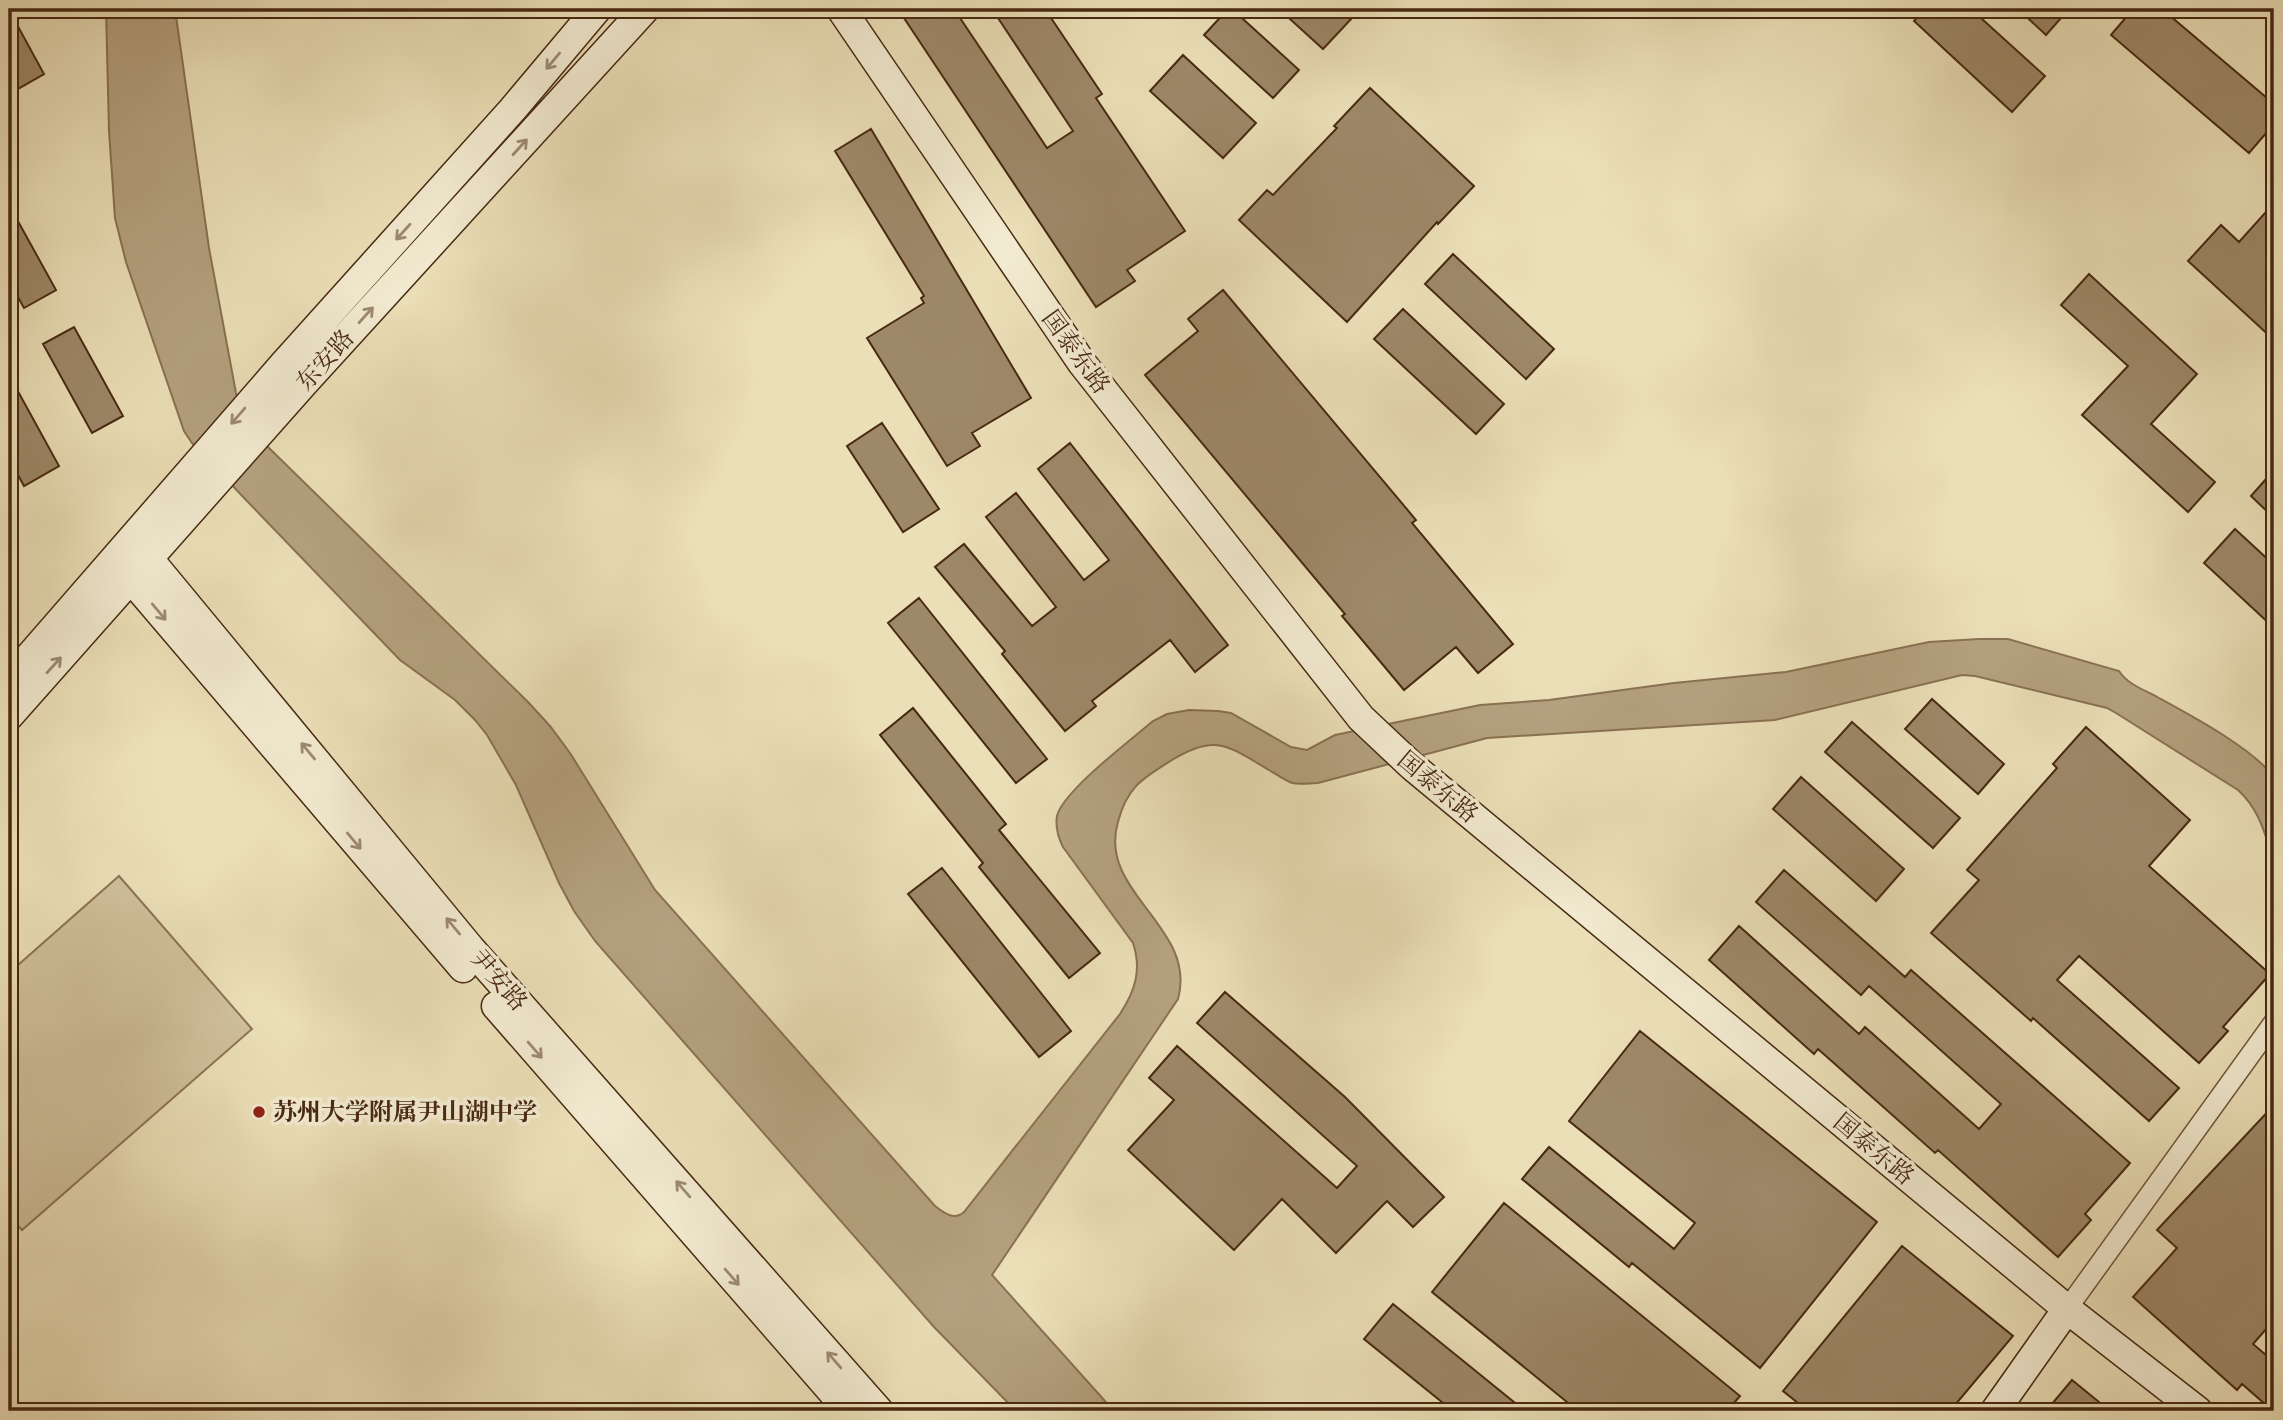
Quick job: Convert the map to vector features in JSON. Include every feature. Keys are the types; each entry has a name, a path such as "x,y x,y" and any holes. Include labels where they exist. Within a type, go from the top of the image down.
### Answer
{"main road":[{"name":"东安路","path":"9,716 131,560 294,374 597,9"},
{"name":"东安路","path":"294,374 645,9"},
{"name":"国泰东路","path":"841,9 1082,363 1361,718 1412,766 2067,1309 2198,1411"},
{"name":"东安路","path":"9,680 131,560"},
{"name":"尹安路","path":"131,560 443,945 849,1411"},
{"name":"尹安路","path":"131,560 879,1411"},
{"path":"1995,1411 2067,1309"}],"street":[{"path":"2067,1309 2274,1022"}],"shaded area":[{"path":"106,9 175,9 209,248 236,393 241,408 264,443 550,726 570,753 655,890 935,1206 949,1215 957,1216 964,1212 1120,1014 1130,997 1137,971 1133,943 1063,847 1057,832 1057,816 1071,793 1099,766 1153,721 1167,714 1189,710 1231,713 1291,747 1307,750 1335,735 1480,705 1549,700 1674,683 1786,672 1929,642 2008,639 2119,671 2132,684 2204,723 2251,755 2274,777 2274,861 2257,814 2238,790 2116,713 2107,708 1975,676 1962,675 1775,720 1487,738 1318,783 1292,783 1222,746 1211,745 1187,752 1153,772 1131,792 1118,822 1115,847 1121,869 1174,951 1180,974 1178,999 992,1275 1114,1411 1016,1411 934,1327 595,941 559,883 516,785 487,735 475,720 455,700 400,660 192,443 184,431 126,262 115,218 109,131"},
{"path":"119,876 252,1029 22,1230 9,1216 9,973"}],"building":[{"path":"898,9 954,9 1047,148 1073,131 992,9 1045,9 1102,94 1096,98 1185,231 1127,270 1135,281 1096,307"},
{"path":"1228,9 1232,9 1299,70 1273,98 1204,35"},
{"path":"1279,9 1342,9 1352,18 1323,49"},
{"path":"1925,9 1971,9 2045,76 2012,112 1914,21"},
{"path":"2018,9 2069,9 2046,35"},
{"path":"2133,9 2162,9 2274,104 2274,124 2249,153 2111,35"},
{"path":"9,10 44,74 16,90 9,76"},
{"path":"1183,55 1256,123 1223,158 1150,91"},
{"path":"1370,88 1474,186 1438,224 1437,222 1347,322 1239,220 1267,190 1273,195 1337,128 1334,126"},
{"path":"871,129 1031,398 972,433 980,446 947,466 867,338 924,303 921,298 924,296 835,151"},
{"path":"2274,203 2274,340 2188,261 2221,225 2239,242"},
{"path":"9,205 56,290 24,308 9,281"},
{"path":"1453,254 1554,349 1526,379 1425,284"},
{"path":"2089,274 2197,374 2151,424 2215,482 2188,512 2082,415 2128,366 2061,305"},
{"path":"1223,290 1416,520 1412,523 1513,644 1478,673 1456,647 1404,690 1342,616 1345,614 1145,375 1198,331 1188,319"},
{"path":"1403,309 1504,404 1476,434 1374,339"},
{"path":"74,327 123,416 92,433 43,344"},
{"path":"9,375 59,466 24,486 9,458"},
{"path":"882,423 939,509 903,532 847,446"},
{"path":"1070,443 1228,645 1195,672 1170,640 1092,701 1096,706 1065,731 1002,654 1005,651 935,567 964,544 1032,626 1056,607 986,517 1016,493 1084,580 1109,560 1038,469"},
{"path":"2274,470 2274,518 2251,496"},
{"path":"2235,529 2274,565 2274,628 2204,563"},
{"path":"919,598 1047,759 1016,783 888,623"},
{"path":"1932,699 2004,764 1978,794 1905,729"},
{"path":"913,708 1006,824 999,830 1100,953 1069,978 979,867 983,863 880,735"},
{"path":"1852,722 1960,818 1933,848 1825,752"},
{"path":"2086,727 2190,820 2149,866 2270,974 2223,1027 2228,1031 2199,1063 2079,956 2057,980 2179,1088 2149,1121 2033,1018 2031,1021 1931,933 1979,880 1967,870 2057,768 2053,764"},
{"path":"1801,777 1904,869 1876,901 1773,809"},
{"path":"942,868 1071,1031 1039,1057 908,894"},
{"path":"1784,870 1905,977 1911,970 2130,1163 2085,1214 2091,1220 2058,1257 1938,1150 1935,1153 1818,1049 1814,1054 1709,960 1739,926 1859,1034 1865,1027 1979,1129 2001,1104 1869,986 1861,995 1756,902"},
{"path":"1225,992 1345,1097 1444,1197 1413,1227 1387,1201 1336,1253 1282,1199 1234,1250 1128,1150 1174,1100 1149,1078 1177,1046 1337,1188 1357,1166 1197,1023"},
{"path":"1640,1031 1877,1222 1760,1368 1632,1263 1629,1267 1522,1179 1549,1147 1674,1249 1695,1223 1569,1121"},
{"path":"2274,1105 2274,1320 2253,1344 2274,1362 2273,1411 2242,1384 2237,1390 2133,1297 2177,1248 2157,1230"},
{"path":"1504,1203 1740,1396 1727,1411 1578,1411 1432,1292"},
{"path":"1902,1246 2013,1336 1950,1411 1808,1411 1783,1391"},
{"path":"1393,1304 1525,1411 1453,1411 1364,1339"},
{"path":"2072,1380 2110,1411 2046,1411"}],"place":[{"name":"苏州大学附属尹山湖中学","path":"259,1112"}]}
